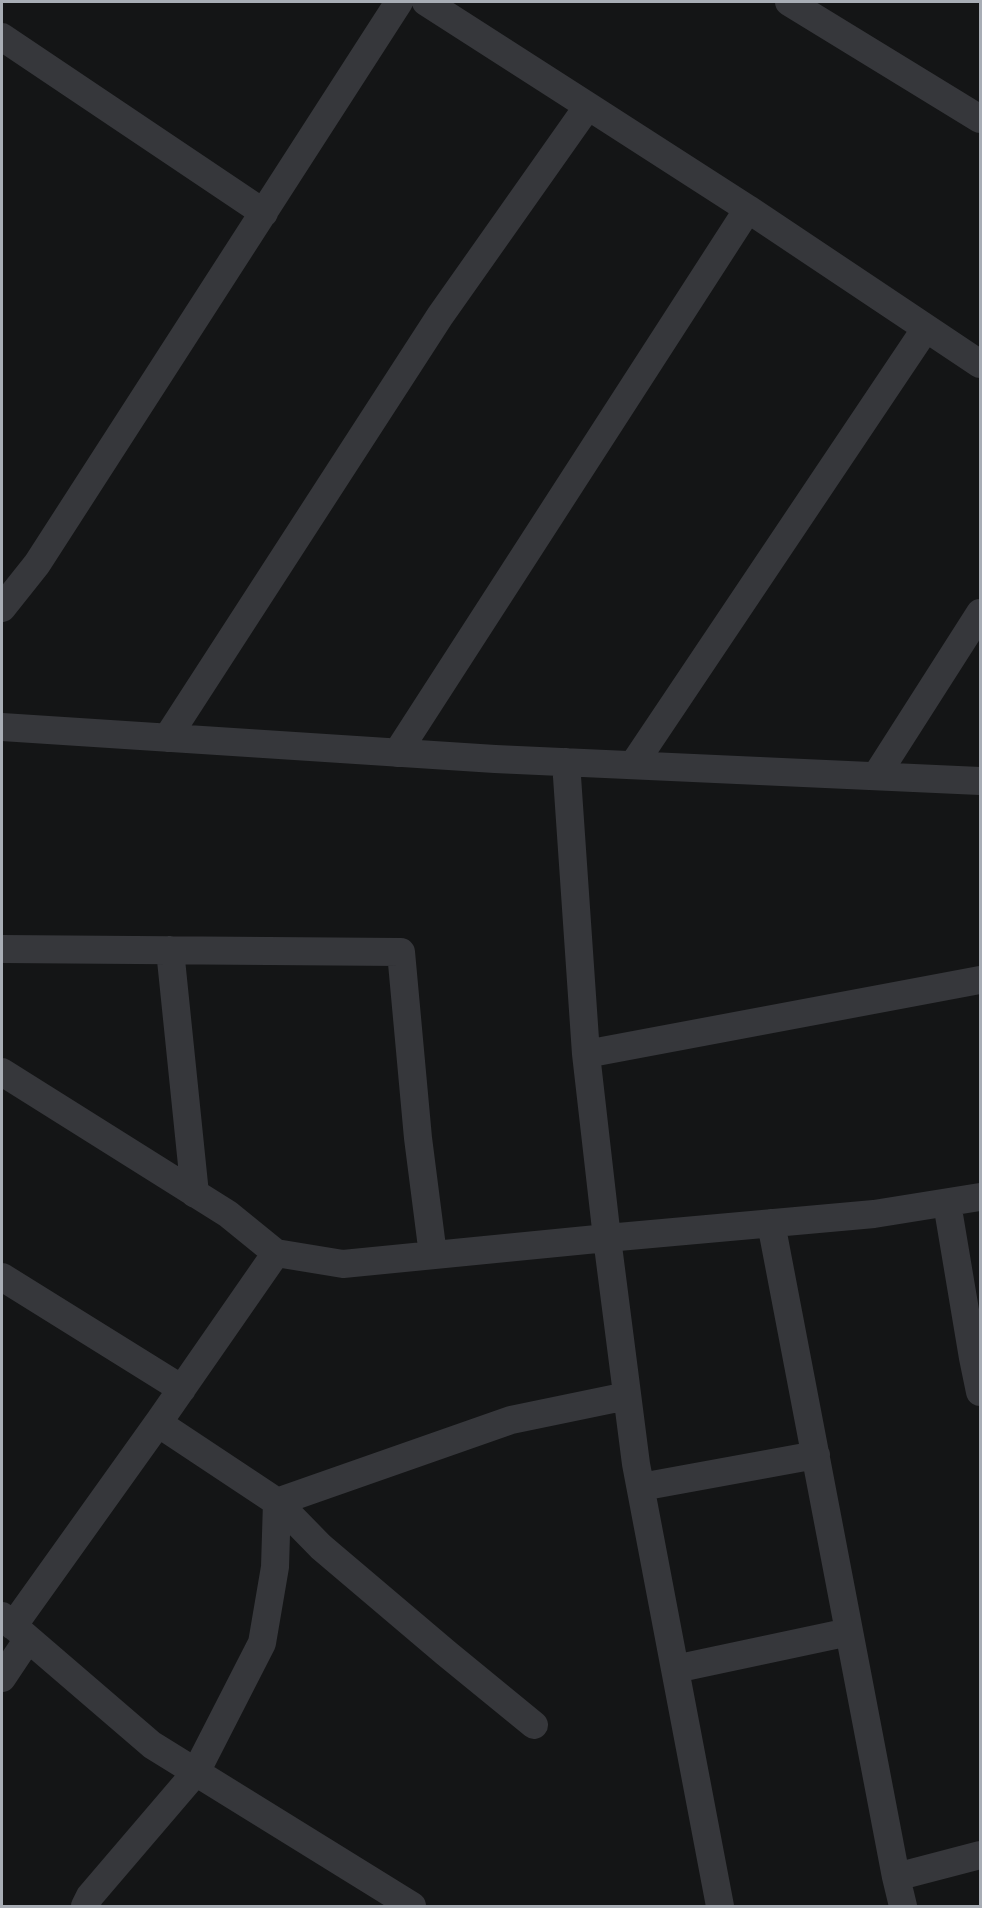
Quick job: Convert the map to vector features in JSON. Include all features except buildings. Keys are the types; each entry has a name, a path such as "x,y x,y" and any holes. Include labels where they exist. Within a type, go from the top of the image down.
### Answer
{"street":[{"path":"2,608 37,564 399,2"},
{"path":"426,2 748,209 981,364"},
{"path":"799,4 981,119"},
{"path":"2,37 264,213"},
{"path":"167,738 440,316 588,106"},
{"path":"397,753 748,209"},
{"path":"633,765 926,328"},
{"path":"876,777 981,613"},
{"path":"2,727 397,753 981,781"},
{"path":"566,762 586,1054 627,1396 641,1487 720,1906"},
{"path":"2,949 401,952 418,1138 433,1255"},
{"path":"170,950 195,1194"},
{"path":"586,1054 981,980"},
{"path":"2,1072 228,1214 276,1254 343,1264 873,1214 981,1197"},
{"path":"947,1203 973,1358 981,1392"},
{"path":"771,1223 903,1906"},
{"path":"2,1678 14,1627 276,1254"},
{"path":"2,1277 182,1389"},
{"path":"278,1502 511,1420 627,1396"},
{"path":"158,1423 278,1502 321,1546 534,1725"},
{"path":"641,1487 816,1455"},
{"path":"85,1906 90,1896 196,1772 262,1643 275,1567 278,1502"},
{"path":"14,1627 152,1745 411,1906"},
{"path":"675,1669 849,1632"},
{"path":"896,1877 981,1855"}]}
